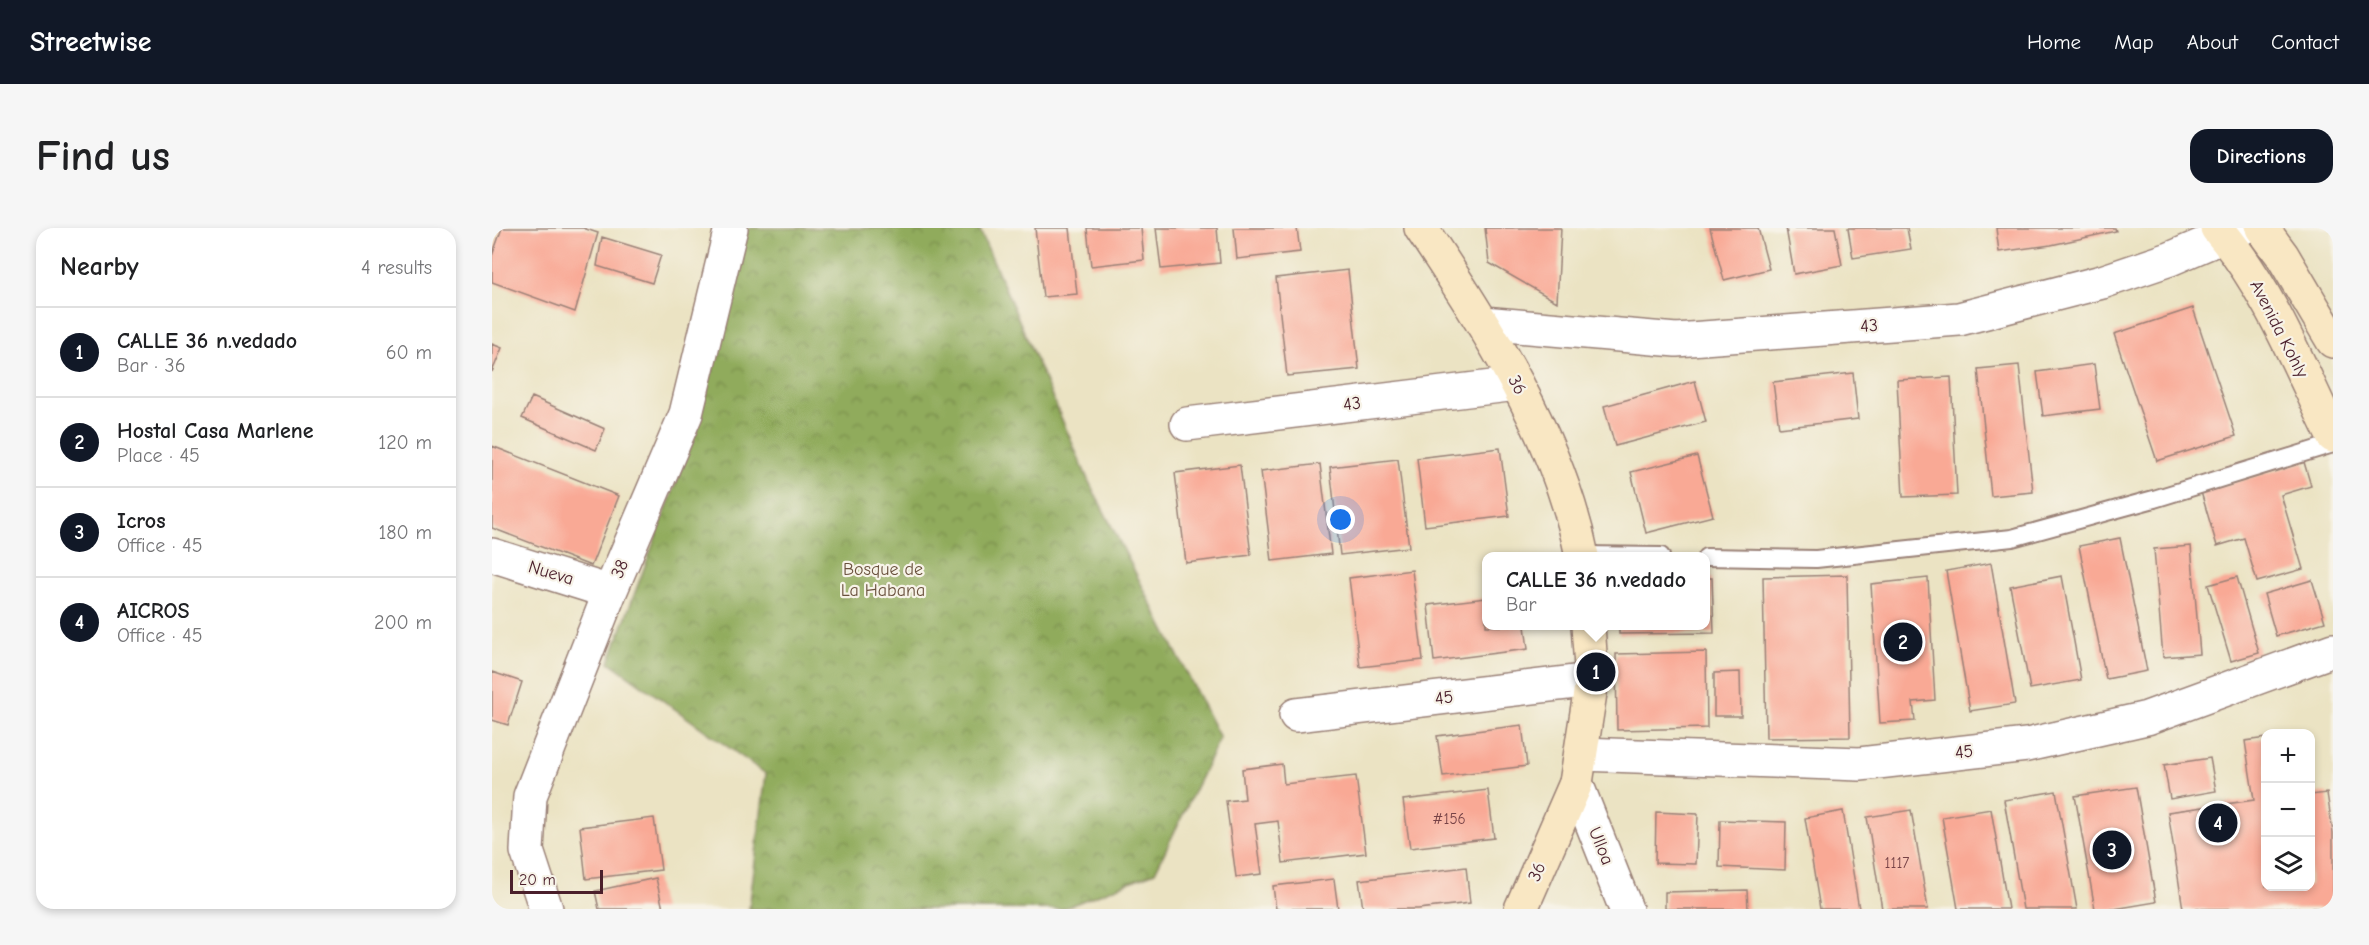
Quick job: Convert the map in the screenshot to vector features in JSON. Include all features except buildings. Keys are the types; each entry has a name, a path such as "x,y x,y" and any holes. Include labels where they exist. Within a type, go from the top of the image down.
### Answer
{"street":[{"name":"38","path":"546,909 526,851 530,796 610,592 686,414 731,228"},
{"name":"36","path":"1421,228 1483,322 1516,384 1565,488 1581,552"},
{"name":"Avenida Kohly","path":"2262,228 2288,263 2333,341"},
{"name":"43","path":"1483,322 1676,339 1959,319 2102,282 2228,231"},
{"name":"Avenida Kohly","path":"2228,231 2273,312 2333,436"},
{"name":"43","path":"1187,423 1516,384"},
{"name":"Nueva","path":"492,555 610,592"},
{"name":"36","path":"1521,909 1578,769 1592,680 1588,630"},
{"name":"45","path":"1578,769 1860,764 2027,745 2147,718 2333,650"},
{"name":"45","path":"1296,715 1592,680"},
{"name":"Ulloa","path":"1578,769 1626,909"}],"lane":[{"path":"1710,557 1816,559 2012,538 2154,499 2333,444"}],"green space":[{"name":"Bosque de La Habana","path":"748,228 979,228 1089,482 1220,738 1155,872 1062,909 749,909 766,774 609,662 697,427"}],"place":[{"name":"Hostal Casa Marlene","path":"1903,642"},
{"name":"CALLE 36 n.vedado","path":"1596,672"},
{"name":"AICROS","path":"2218,823"},
{"name":"Icros","path":"2112,850"}]}
